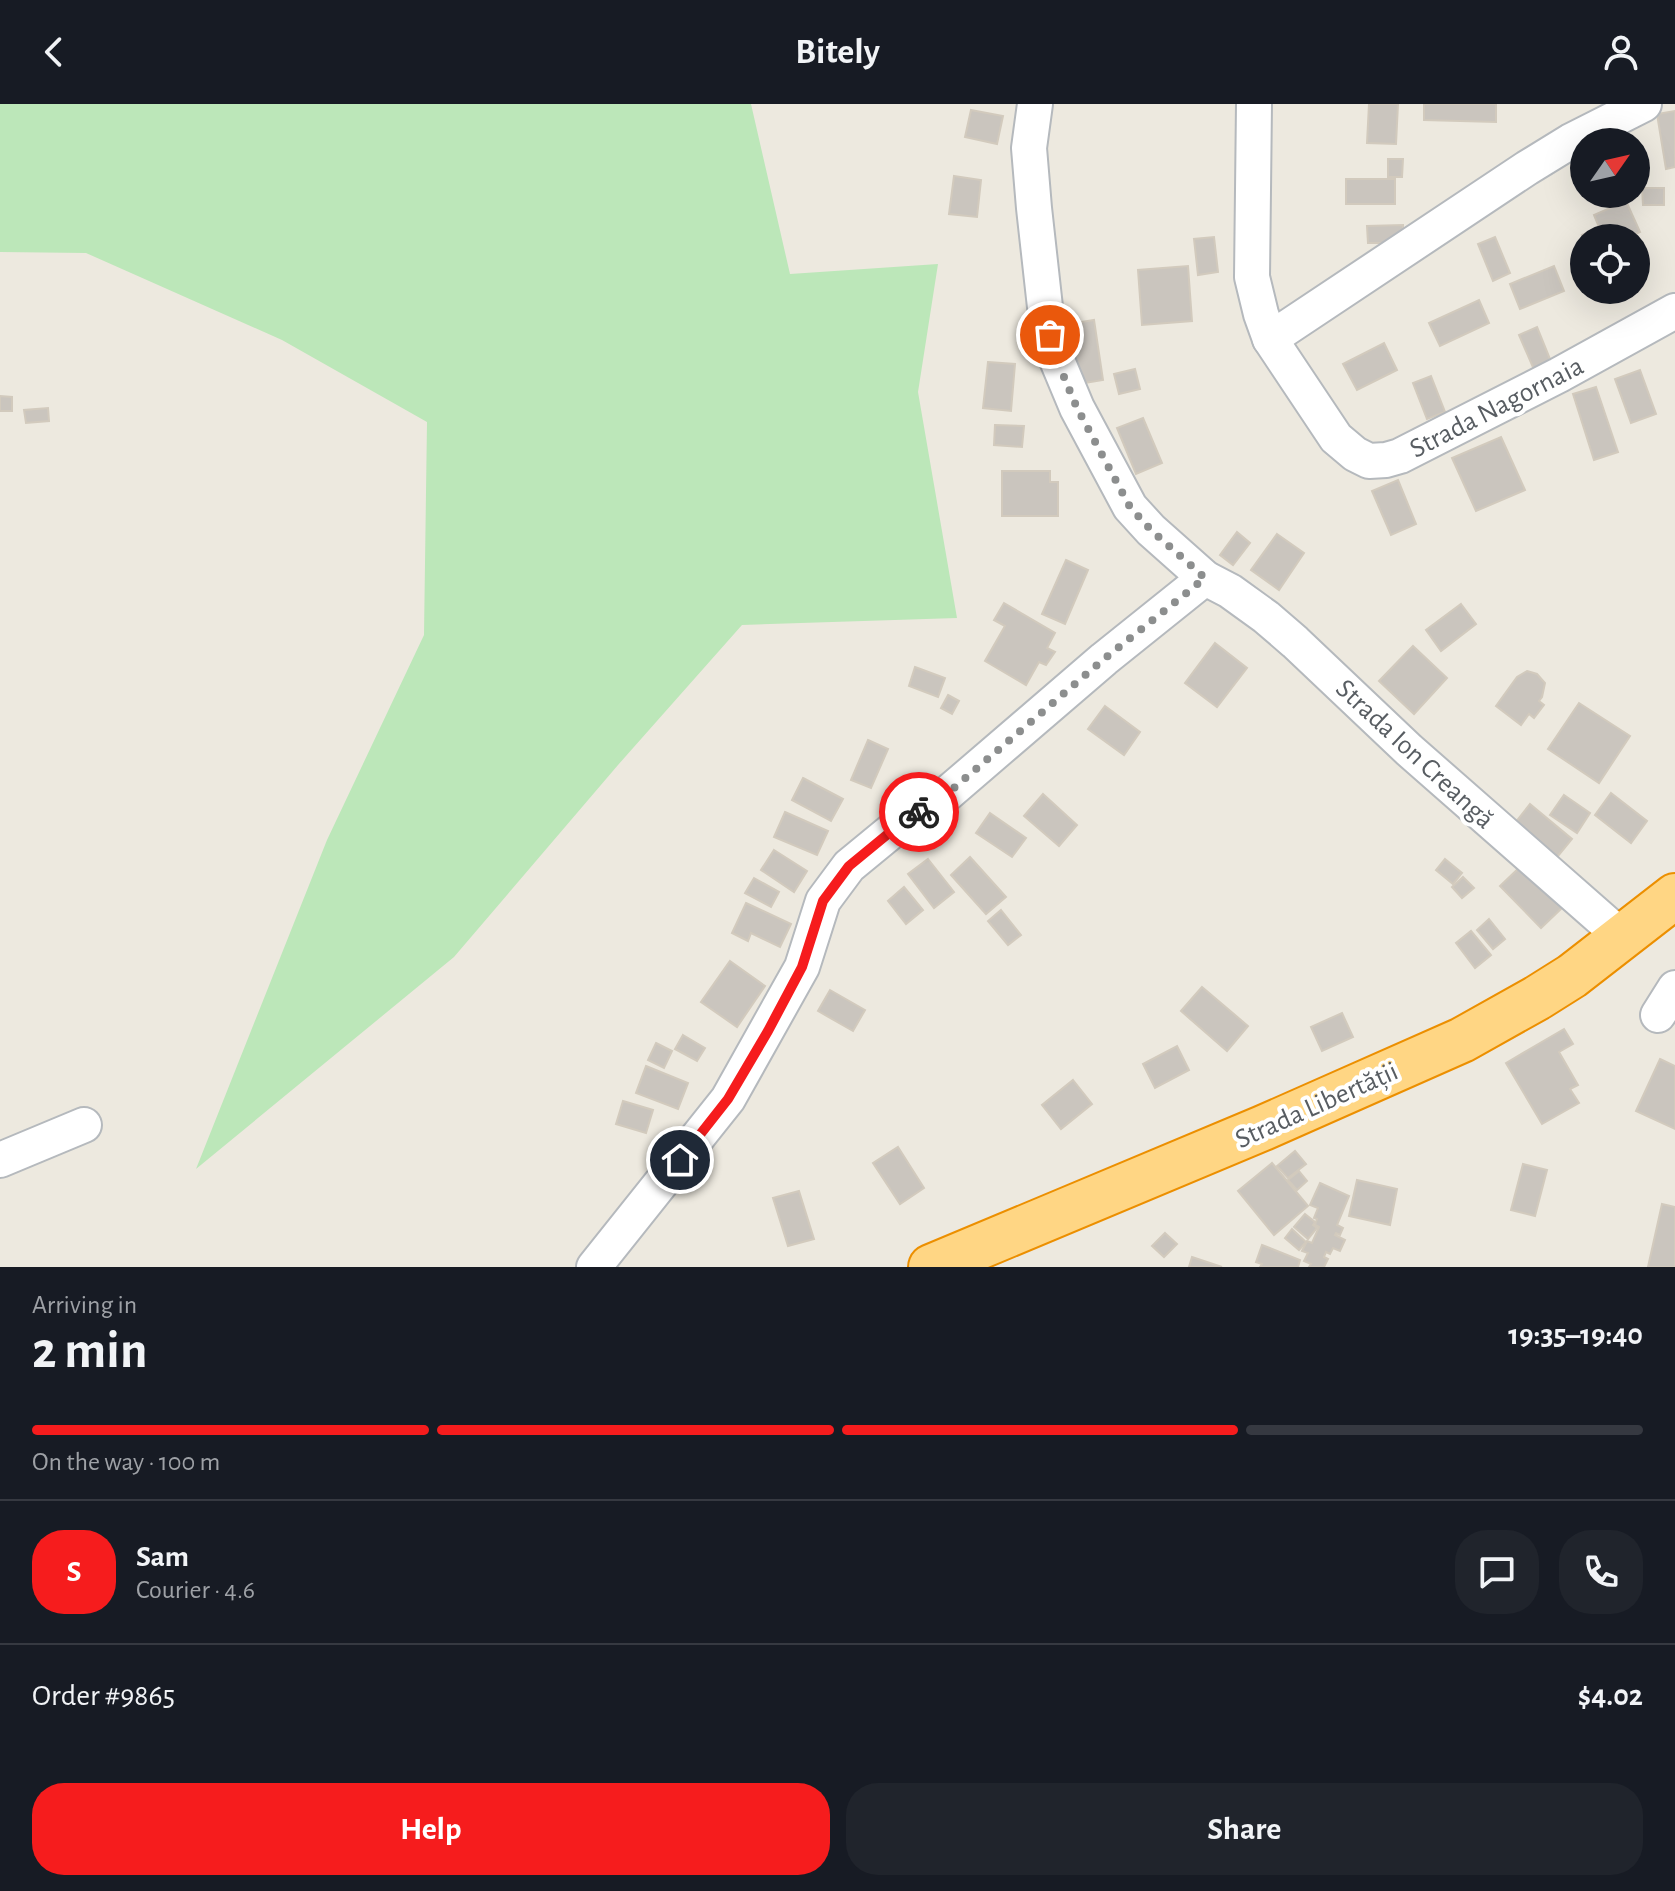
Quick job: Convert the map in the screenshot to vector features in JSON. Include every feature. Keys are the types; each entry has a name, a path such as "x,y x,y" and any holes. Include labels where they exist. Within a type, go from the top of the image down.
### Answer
{"highway":[{"name":"Strada Libertății","path":"931,1267 1263,1128 1462,1040 1572,976 1675,896"}],"street":[{"name":"Strada Ion Creangă","path":"1035,104 1029,148 1046,316 1054,353 1077,408 1130,507 1205,578 1230,591 1295,642 1409,750 1622,937"},
{"name":"Strada Nagornaia","path":"1254,104 1252,277 1270,339 1336,438 1369,461 1400,456 1559,375 1675,311"},
{"path":"1270,339 1527,168 1571,141 1644,104"},
{"path":"594,1267 728,1099 802,967 823,901 849,866 894,829 948,793 1104,659 1205,578"},
{"path":"0,1160 84,1125"}],"green space":[{"path":"0,104 751,104 790,274 938,264 918,392 957,618 742,625 454,957 196,1169 327,840 424,635 427,422 282,340 86,253 0,252"}],"building":[{"path":"1369,104 1398,104 1396,144 1367,143"},
{"path":"1424,104 1496,104 1496,122 1424,120"},
{"path":"971,110 1003,116 997,144 965,137"},
{"path":"1675,111 1675,167 1666,169 1657,114"},
{"path":"1388,159 1403,159 1402,177 1388,177"},
{"path":"954,176 981,180 977,217 949,214"},
{"path":"1346,179 1395,179 1395,204 1346,204"},
{"path":"1650,188 1664,188 1664,205 1650,205"},
{"path":"1610,208 1629,208 1636,224 1598,224 1594,215"},
{"path":"1403,225 1403,243 1368,243 1367,226"},
{"path":"1214,237 1218,272 1198,275 1194,239"},
{"path":"1495,237 1510,273 1493,281 1478,244"},
{"path":"1188,266 1192,321 1142,325 1138,270"},
{"path":"1554,266 1564,291 1520,309 1510,284"},
{"path":"1479,300 1489,323 1440,346 1429,323"},
{"path":"1094,320 1103,380 1078,384 1069,324"},
{"path":"1537,327 1552,364 1535,372 1519,335"},
{"path":"1384,343 1397,370 1357,390 1343,364"},
{"path":"988,362 1015,364 1011,411 983,408"},
{"path":"1135,369 1140,389 1119,394 1114,374"},
{"path":"1640,370 1656,414 1631,423 1615,379"},
{"path":"1431,376 1445,412 1427,419 1413,383"},
{"path":"1596,387 1618,452 1594,460 1573,394"},
{"path":"0,396 12,397 12,411 0,411"},
{"path":"48,408 49,421 26,423 24,410"},
{"path":"1143,418 1162,463 1136,474 1117,428"},
{"path":"995,425 1024,426 1022,447 994,445"},
{"path":"1501,437 1525,490 1476,511 1452,458"},
{"path":"1002,471 1050,471 1050,482 1058,482 1058,516 1002,516"},
{"path":"1398,480 1416,524 1391,535 1372,491"},
{"path":"1237,532 1250,543 1233,565 1220,555"},
{"path":"1277,534 1304,553 1279,590 1251,570"},
{"path":"1066,560 1088,570 1065,624 1042,614"},
{"path":"1004,603 1055,633 1047,648 1055,652 1046,665 1039,662 1026,685 985,661 1005,626 994,620"},
{"path":"1461,604 1476,624 1441,651 1426,630"},
{"path":"1215,643 1247,668 1217,707 1185,683"},
{"path":"1413,646 1447,678 1414,714 1379,681"},
{"path":"915,667 945,678 938,697 909,686"},
{"path":"1527,671 1537,674 1545,683 1539,701 1544,705 1534,718 1529,714 1521,725 1496,706 1517,677"},
{"path":"948,695 959,701 952,714 941,708"},
{"path":"1579,703 1630,736 1599,783 1548,749"},
{"path":"1105,706 1140,732 1124,755 1088,729"},
{"path":"868,740 888,749 871,788 851,780"},
{"path":"803,778 843,799 831,821 792,800"},
{"path":"1611,793 1647,821 1631,843 1595,815"},
{"path":"1043,794 1077,825 1059,846 1024,816"},
{"path":"1564,795 1590,813 1577,833 1550,815"},
{"path":"1530,804 1572,839 1553,862 1511,828"},
{"path":"785,812 828,831 817,855 774,837"},
{"path":"990,813 1026,838 1012,857 976,833"},
{"path":"774,850 807,871 794,892 761,870"},
{"path":"970,857 1006,897 986,914 951,875"},
{"path":"928,859 954,892 934,908 908,874"},
{"path":"1445,859 1462,873 1453,884 1436,870"},
{"path":"1521,866 1562,908 1541,928 1500,886"},
{"path":"1463,877 1474,888 1462,898 1452,887"},
{"path":"754,878 779,892 771,907 745,893"},
{"path":"904,887 923,910 906,924 888,901"},
{"path":"746,903 791,924 780,947 751,933 748,941 732,933"},
{"path":"1001,910 1021,935 1008,945 988,921"},
{"path":"1489,919 1505,939 1493,949 1477,930"},
{"path":"1471,931 1491,955 1475,968 1456,943"},
{"path":"730,961 765,986 737,1027 701,1002"},
{"path":"1202,987 1248,1026 1227,1051 1181,1011"},
{"path":"830,990 865,1010 853,1031 818,1011"},
{"path":"1342,1013 1353,1037 1322,1051 1311,1027"},
{"path":"1564,1029 1573,1044 1559,1052 1578,1085 1570,1089 1579,1103 1542,1124 1506,1063"},
{"path":"683,1035 705,1048 697,1061 675,1049"},
{"path":"656,1043 672,1051 664,1068 648,1060"},
{"path":"1177,1046 1189,1070 1155,1088 1143,1064"},
{"path":"1660,1059 1675,1066 1675,1129 1636,1111"},
{"path":"646,1066 688,1083 678,1109 636,1093"},
{"path":"1073,1080 1092,1104 1061,1129 1042,1105"},
{"path":"623,1101 653,1110 646,1133 616,1124"},
{"path":"898,1147 924,1188 900,1204 873,1163"},
{"path":"1295,1151 1306,1164 1288,1178 1277,1166"},
{"path":"1272,1163 1308,1206 1274,1235 1238,1191"},
{"path":"1523,1164 1547,1170 1535,1216 1511,1210"},
{"path":"1299,1171 1307,1181 1297,1190 1288,1180"},
{"path":"1357,1180 1397,1189 1390,1225 1349,1216"},
{"path":"1320,1183 1349,1196 1337,1225 1343,1228 1340,1235 1335,1235 1345,1240 1340,1251 1333,1248 1330,1254 1326,1252 1324,1257 1328,1259 1324,1267 1309,1267 1311,1264 1304,1261 1308,1253 1302,1251 1307,1241 1312,1243 1319,1227 1315,1225 1317,1219 1314,1218 1318,1208 1310,1205"},
{"path":"799,1191 814,1239 788,1246 773,1198"},
{"path":"1662,1204 1675,1207 1675,1267 1648,1267"},
{"path":"1305,1214 1317,1228 1308,1239 1294,1227"},
{"path":"1292,1229 1306,1242 1299,1250 1285,1238"},
{"path":"1165,1233 1177,1244 1164,1257 1152,1246"},
{"path":"1262,1245 1300,1260 1298,1267 1260,1267 1262,1264 1256,1262"},
{"path":"1192,1257 1222,1267 1189,1267"}],"way so far":[{"path":"919,812 948,793 1104,659 1205,578 1130,507 1077,408 1054,353 1050,335"}],"route":[{"path":"680,1160 728,1099 768,1031 802,967 823,901 849,866 919,812"}]}
